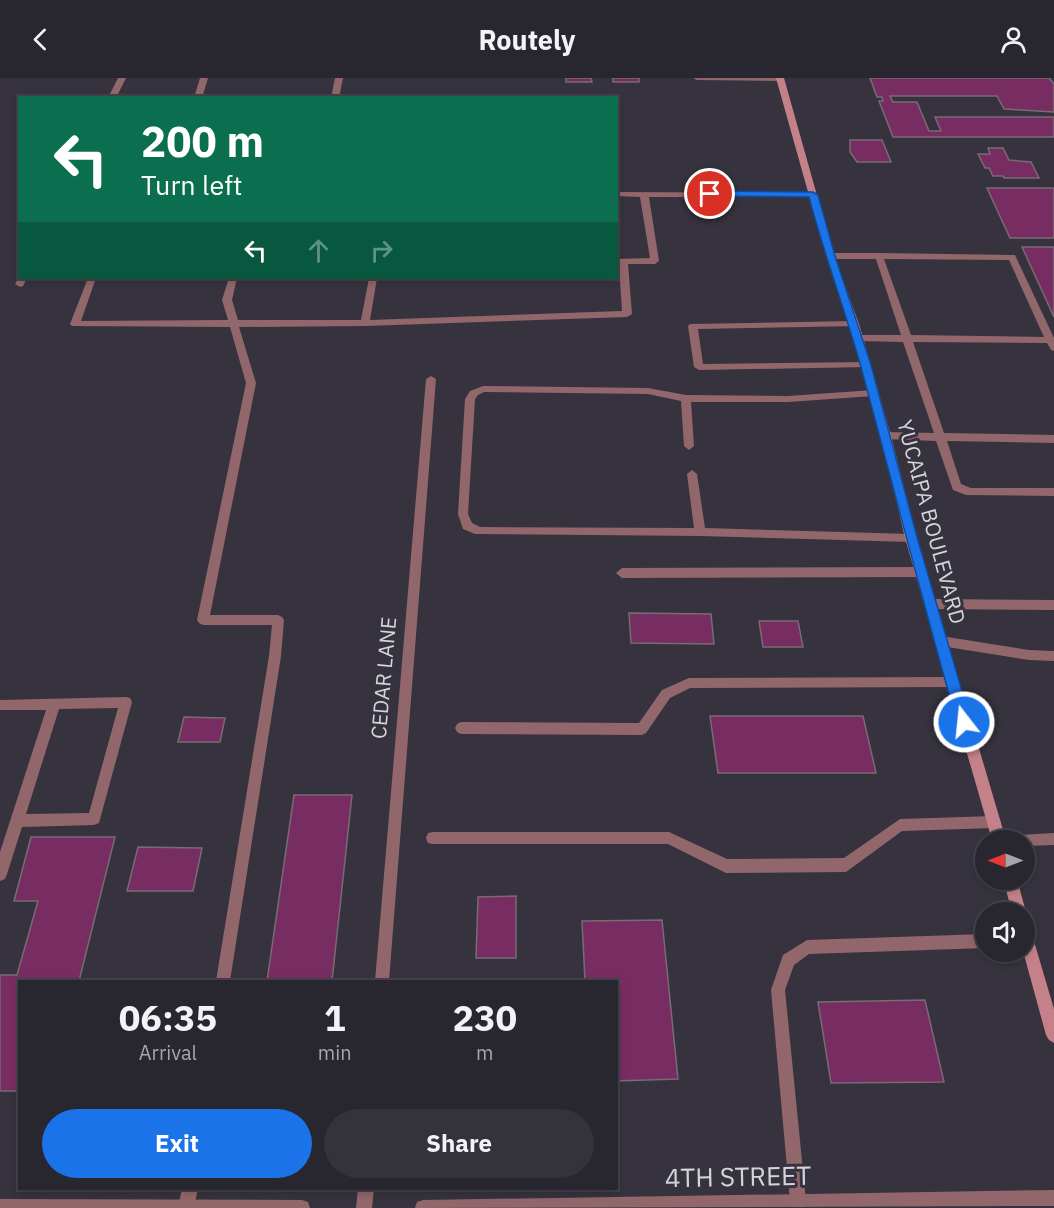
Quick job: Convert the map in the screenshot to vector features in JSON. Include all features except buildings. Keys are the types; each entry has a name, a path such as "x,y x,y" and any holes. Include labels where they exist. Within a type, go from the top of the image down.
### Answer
{"main road":[{"name":"YUCAIPA BOULEVARD","path":"780,79 830,256 866,365 911,537 996,830"},
{"path":"1032,962 1054,1035"}],"street":[{"path":"113,96 122,78"},
{"path":"199,96 204,78"},
{"path":"335,96 339,78"},
{"path":"697,78 780,79"},
{"path":"618,194 813,195"},
{"path":"92,279 75,324 365,323 627,314 620,262 655,261 644,194"},
{"path":"830,256 1012,257 1051,344 858,338"},
{"path":"879,256 957,487 970,492 1054,492"},
{"path":"223,980 275,656 278,620 203,620 251,383 232,324 227,300 234,279"},
{"path":"365,323 373,279"},
{"path":"854,324 693,326 699,367 866,365"},
{"name":"CEDAR LANE","path":"382,980 431,379"},
{"path":"874,393 788,399 686,398 648,391 483,389 474,393 470,399 463,514 467,526 479,531 700,532 911,537"},
{"path":"686,398 689,446"},
{"path":"886,436 1054,439"},
{"path":"692,474 700,532"},
{"path":"622,573 921,572"},
{"path":"930,604 1054,605"},
{"path":"941,641 1029,655 1054,656"},
{"path":"461,728 642,729 666,694 689,683 952,682"},
{"path":"0,705 126,702 94,819 17,821"},
{"path":"0,874 54,704"},
{"path":"433,838 669,838 726,866 846,865 900,825 994,822"},
{"path":"1035,840 1054,839"},
{"path":"798,1202 778,990 788,960 807,948 975,941"},
{"path":"186,1207 190,1190"},
{"path":"364,1208 366,1190"},
{"name":"4TH STREET","path":"423,1208 1054,1198"},
{"path":"0,1207 302,1208"}],"route":[{"path":"710,194 813,195 830,256 866,365 911,537 964,722"}]}
